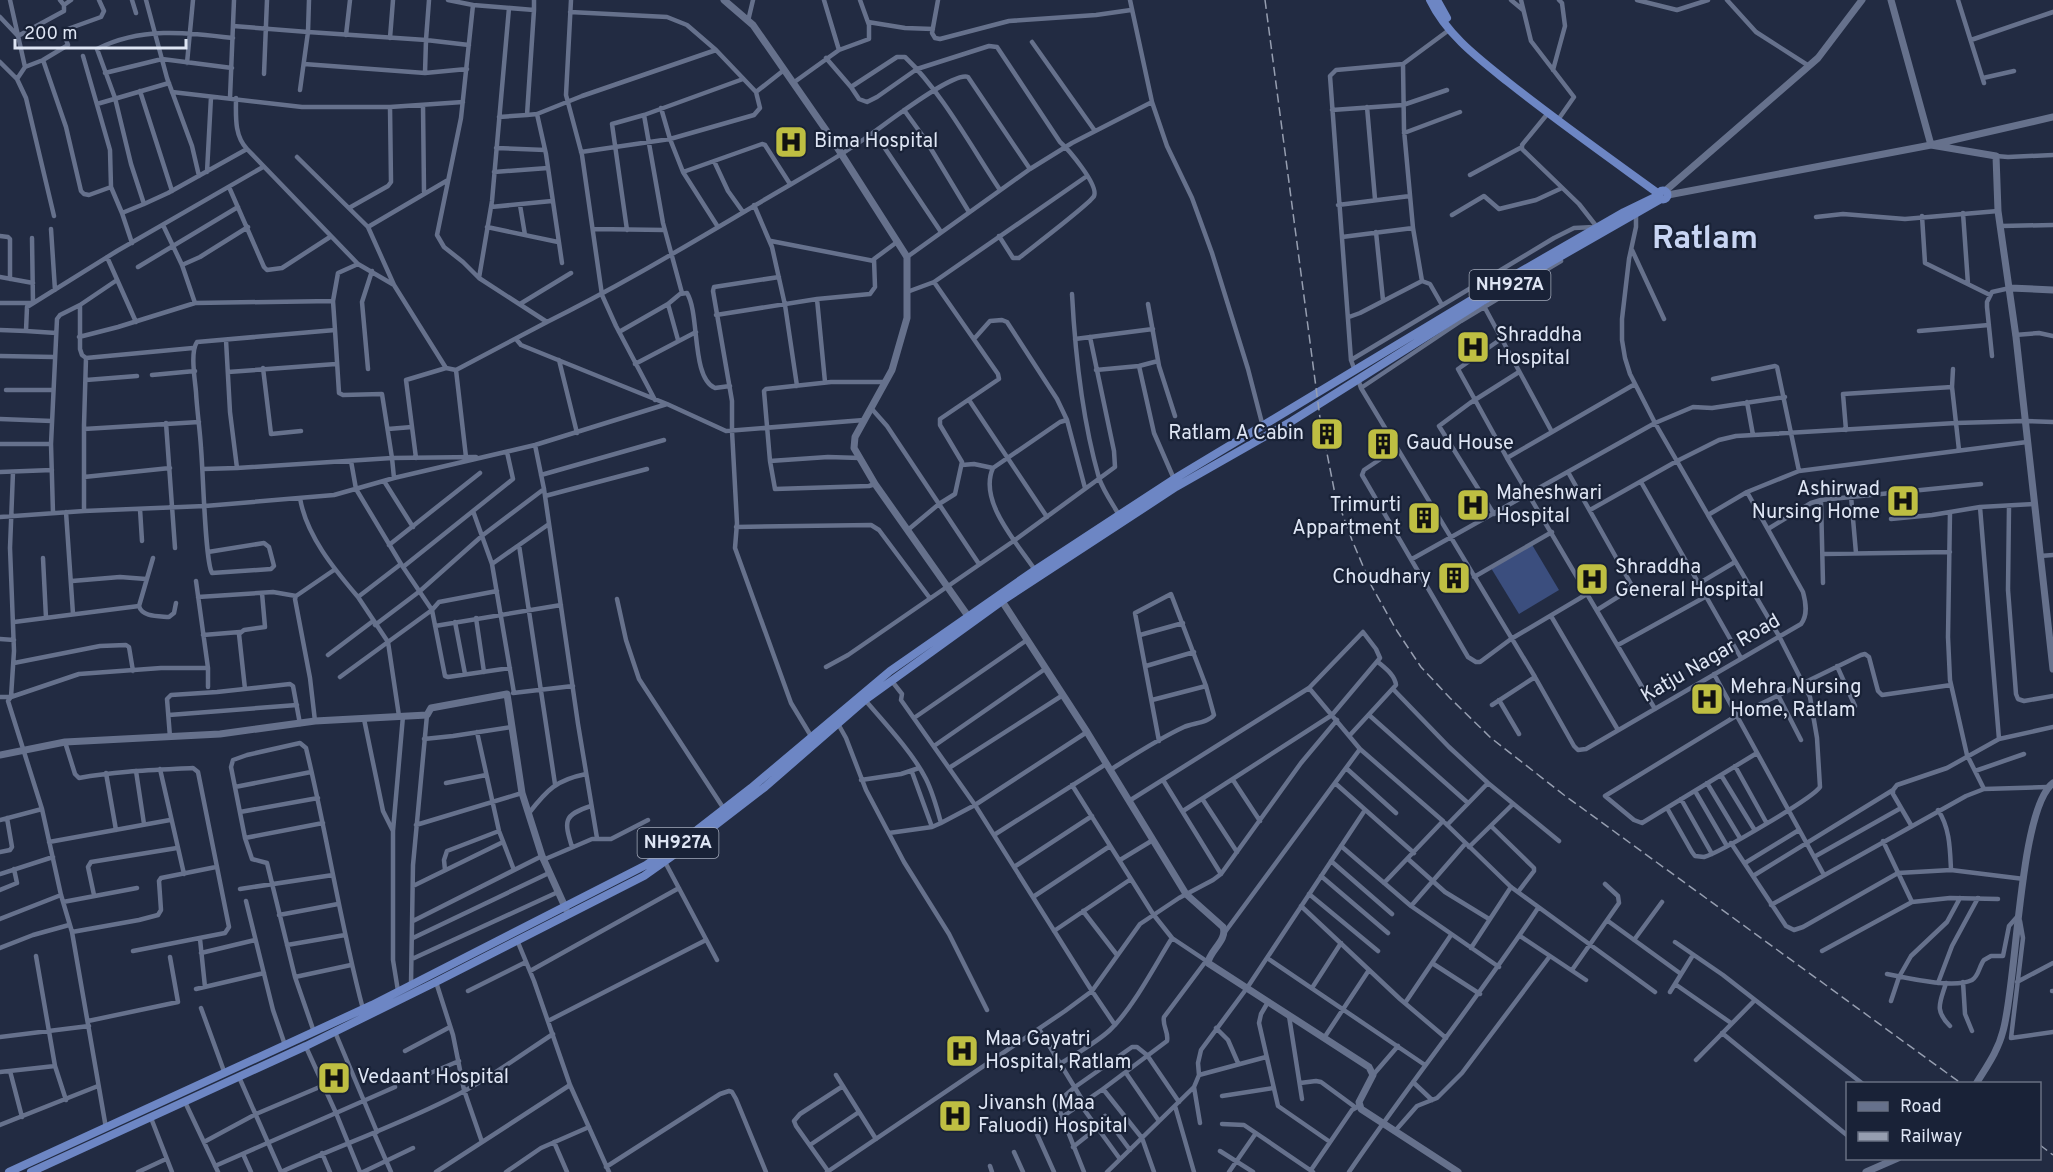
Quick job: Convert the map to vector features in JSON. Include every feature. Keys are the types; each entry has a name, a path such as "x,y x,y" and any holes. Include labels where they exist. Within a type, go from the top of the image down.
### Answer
{"highway":[{"path":"1430,0 1449,30 1467,49 1662,194"},
{"path":"1437,0 1452,27 1470,46 1549,112 1560,117 1662,194"},
{"name":"NH927A","path":"1598,231 1636,214 1662,194"},
{"name":"NH927A","path":"9,1172 225,1074 411,984 644,876 765,787 828,726 890,671 968,616 1329,392 1354,382 1360,373 1520,271 1598,231 1662,194"},
{"name":"NH927A","path":"567,911 646,865 724,809 811,735 837,722 843,714 865,700 1035,570 1174,479 1263,427 1289,417"},
{"name":"NH927A","path":"31,1172 335,1032 436,982 515,936"}],"street":[{"path":"10,0 25,67"},
{"path":"18,36 64,11 62,2 71,0"},
{"path":"17,79 25,67 43,60 68,45 65,30 97,20 104,15 99,0"},
{"path":"132,0 136,13"},
{"path":"146,0 172,92 192,146 199,176"},
{"path":"186,63 193,0"},
{"path":"234,0 233,98 237,130 242,144 358,264 394,285"},
{"path":"264,74 267,0"},
{"path":"300,90 308,32 309,0"},
{"path":"346,34 350,0"},
{"path":"390,38 393,0"},
{"path":"425,73 429,0"},
{"path":"448,0 473,5 534,10"},
{"path":"528,115 534,0"},
{"path":"572,0 566,88 581,152 602,295 655,400"},
{"path":"724,0 748,21 784,70 841,153 907,257 907,318 892,370 864,420 854,448 876,484 968,616"},
{"path":"748,21 753,0"},
{"path":"824,0 839,50"},
{"path":"793,83 839,50 869,39 871,33 860,0"},
{"path":"938,0 933,37 940,39 1009,21 1096,15 1131,10"},
{"path":"1130,0 1152,102 1167,146 1192,198 1212,253 1248,369 1263,427"},
{"path":"1511,0 1523,10"},
{"path":"1521,0 1531,41 1574,97 1560,117"},
{"path":"1553,70 1565,26 1562,3 1559,0"},
{"path":"1638,0 1677,10 1708,0"},
{"path":"1727,0 1756,32 1809,66"},
{"path":"1662,194 1818,58 1862,0"},
{"path":"1891,0 1931,145"},
{"path":"1958,0 1983,81 2014,71"},
{"path":"473,5 463,102 436,231 438,240 479,278 547,322"},
{"path":"479,278 494,172 509,8"},
{"path":"570,12 667,17 694,30 756,92 760,108 754,115 670,139 581,152"},
{"path":"1971,40 2053,12"},
{"path":"0,17 18,36"},
{"path":"868,22 905,28 933,29"},
{"path":"234,26 468,45"},
{"path":"1422,281 1413,228 1404,133 1403,64 1449,30"},
{"path":"144,204 131,164 115,98 98,49 129,37 154,32 232,38"},
{"path":"1032,42 1095,131"},
{"path":"826,58 852,87 858,99 867,102 917,69 989,46 998,47 1060,142 1066,147 1095,189 1094,196 1019,258 1013,258 999,236"},
{"path":"499,117 537,114 568,101 716,50"},
{"path":"83,56 110,150 111,187 132,243"},
{"path":"852,87 901,56 905,57 934,91 1000,190"},
{"path":"105,73 162,59 232,68"},
{"path":"43,60 66,127 81,191 89,195 111,187"},
{"path":"0,62 17,79 26,98 54,216"},
{"path":"304,64 425,73 467,69"},
{"name":"Katju Nagar Road","path":"1403,64 1332,72 1330,75 1338,205 1354,382 1397,448 1578,750 1586,749 1801,624 1805,619 1803,592 1747,492"},
{"path":"756,92 784,70"},
{"path":"416,458 406,380 446,368 456,370 602,295 841,153 904,110 960,76 968,77 1030,169"},
{"path":"627,230 612,124 644,115 743,79"},
{"path":"97,104 169,82"},
{"path":"140,90 171,191"},
{"path":"1332,110 1403,105 1447,90"},
{"path":"172,92 302,107 390,107 463,102"},
{"path":"207,172 211,97"},
{"path":"907,257 1030,169 1095,131 1152,102"},
{"path":"423,105 424,192"},
{"path":"349,208 388,186 391,182 390,107"},
{"path":"1367,107 1375,199"},
{"path":"661,108 683,172 718,227"},
{"path":"904,110 925,139 969,212"},
{"path":"1404,133 1460,112"},
{"path":"1470,175 1522,147 1549,112"},
{"path":"537,114 545,150 562,263"},
{"path":"644,115 665,230 682,293"},
{"path":"1662,194 1931,145 2053,117"},
{"path":"874,132 941,232"},
{"path":"683,172 762,144 765,145 790,184"},
{"path":"1931,145 2007,158 2053,155"},
{"path":"1522,147 1583,209 1598,231"},
{"path":"496,148 545,150"},
{"path":"122,213 171,191 247,149"},
{"path":"1996,156 1998,211 2010,288 2040,556 2050,610 2053,669"},
{"path":"297,157 368,227 394,285 446,368"},
{"path":"714,161 728,191 743,212"},
{"path":"26,331 27,307 106,257 263,167"},
{"path":"494,172 548,168"},
{"path":"907,292 934,282 1087,176"},
{"path":"368,227 424,192 448,180"},
{"path":"229,187 264,267 269,270 282,268 330,237"},
{"path":"1452,215 1484,196 1499,209 1536,200 1562,188"},
{"path":"1338,205 1410,196"},
{"path":"490,207 552,201"},
{"path":"520,205 525,235"},
{"path":"754,205 771,241 785,304 797,386"},
{"path":"138,267 238,207"},
{"path":"1816,217 1844,214 1905,219 1998,211"},
{"path":"1963,213 1968,284"},
{"path":"1636,214 1622,319 1625,358 1635,384 1655,423 1804,683 1814,712 1820,787 1814,794 1789,810 1704,857 1695,855 1667,808"},
{"path":"1922,216 1925,263 1990,295"},
{"path":"163,225 182,265 195,303"},
{"path":"2001,226 2053,225"},
{"path":"182,265 200,257 248,227"},
{"path":"487,227 558,242"},
{"path":"1342,237 1413,228"},
{"path":"1351,360 1554,238 1575,228 1598,231"},
{"path":"51,229 55,290"},
{"path":"593,229 665,230"},
{"path":"1354,382 1485,308 1578,250 1598,231"},
{"path":"1376,232 1383,300"},
{"path":"0,236 10,239 10,279"},
{"path":"32,238 33,303"},
{"path":"771,241 874,261"},
{"path":"874,261 897,242"},
{"path":"1632,249 1664,319"},
{"path":"106,257 136,322"},
{"path":"717,315 872,293 875,287 874,261"},
{"path":"358,264 339,273 333,301 340,394 382,393 394,478"},
{"path":"368,369 362,302 372,271"},
{"path":"520,304 571,273"},
{"path":"0,277 33,283"},
{"path":"779,278 714,287 713,291 730,386 735,548 795,711 811,735"},
{"path":"53,513 51,444 56,324 60,315 117,280"},
{"path":"1349,317 1422,281 1430,284 1442,305"},
{"path":"909,529 955,494 962,465 961,460 939,422 999,379 934,282"},
{"path":"1992,356 1987,302 1990,295 1995,290 2010,288 2053,290"},
{"path":"619,332 668,304 682,293 687,293 692,302 698,352 706,383 715,388 730,386"},
{"path":"1072,294 1075,339 1089,434 1099,478 1119,516"},
{"path":"817,299 825,382"},
{"path":"79,337 195,303 333,301"},
{"path":"0,303 33,303"},
{"path":"80,304 80,352 86,358 84,511"},
{"path":"668,304 678,340"},
{"path":"1148,304 1158,361 1175,416"},
{"path":"1485,308 1552,432"},
{"path":"974,339 990,321 1007,322 1057,399 1067,420 1085,488"},
{"path":"1918,331 1989,325"},
{"path":"1075,339 1153,329"},
{"path":"0,330 56,333"},
{"path":"208,552 264,543 269,547 274,566 271,569 212,573 210,571 208,552 203,469 195,371 194,348 197,342 335,330"},
{"path":"635,364 696,332"},
{"path":"2015,335 2038,333 2053,336"},
{"path":"826,667 848,655 946,585 1015,540 1115,467 1114,451 1090,337"},
{"path":"516,339 521,345 667,404 726,431 864,420"},
{"path":"1501,339 1458,369 1507,458 1655,709"},
{"path":"226,340 237,468"},
{"path":"86,358 194,348"},
{"path":"0,356 54,357"},
{"path":"559,359 577,433"},
{"path":"1096,370 1139,366 1158,361"},
{"path":"228,372 336,364"},
{"path":"1139,366 1154,433 1174,479"},
{"path":"1713,379 1775,366 1779,370 1799,471"},
{"path":"263,368 271,434 301,431"},
{"path":"1953,369 1952,387 1959,450"},
{"path":"456,370 466,457"},
{"path":"152,375 195,371"},
{"path":"1494,514 1439,428 1440,424 1519,372"},
{"path":"86,380 137,376"},
{"path":"876,484 776,490 770,461 765,389 825,382 885,382"},
{"path":"1507,458 1635,384"},
{"path":"1846,430 1843,394 1952,387"},
{"path":"6,390 52,390"},
{"path":"1412,560 1655,423 1693,407 1712,408 1785,397"},
{"path":"969,400 1047,517"},
{"path":"1747,402 1753,435"},
{"path":"0,517 205,506 334,495 394,478 535,445 667,404"},
{"path":"871,408 887,426 980,564"},
{"path":"0,419 52,421"},
{"path":"1035,570 993,506 990,479 993,468 1060,422 1067,420"},
{"path":"1590,510 1719,440 1753,435 1956,423 2025,421 2053,423"},
{"path":"84,429 199,422"},
{"path":"166,423 176,548"},
{"path":"388,429 412,427"},
{"path":"541,475 664,440"},
{"path":"1708,515 1747,492 1799,471 2027,442"},
{"path":"0,444 51,444"},
{"path":"535,445 544,489 597,838"},
{"path":"1397,448 1362,472 1472,661 1480,662 1511,639 1587,594"},
{"path":"358,597 402,566 513,479 507,452"},
{"path":"770,461 828,456 861,458"},
{"path":"203,469 392,458 485,457"},
{"path":"351,461 356,489 402,566 432,610 445,676 510,668"},
{"path":"962,465 974,464 993,468"},
{"path":"84,477 170,468"},
{"path":"545,496 647,469"},
{"path":"0,472 52,470"},
{"path":"13,472 10,548 14,663 11,697 8,701 42,809 61,895 72,932 106,1128"},
{"path":"1568,472 1630,581 1631,587 1597,610"},
{"path":"389,544 480,473"},
{"path":"384,481 413,527"},
{"path":"1641,482 1741,658"},
{"path":"1768,529 1811,503 1821,500 1981,484"},
{"path":"328,656 420,591 483,535 544,489"},
{"path":"1851,496 1856,553"},
{"path":"300,498 303,515 334,570 358,597 388,642 401,716 393,831 393,960 398,991"},
{"path":"1821,500 1823,583"},
{"path":"1891,519 1980,507 2034,504"},
{"path":"1980,507 1998,739"},
{"path":"2009,507 2008,590 2016,694 2018,699 2024,701 2053,696"},
{"path":"140,509 142,541"},
{"path":"473,511 492,564 497,591 510,668 511,727 522,793 542,858 567,911"},
{"path":"66,512 73,615"},
{"path":"1950,512 1948,637 1951,685 1968,755 1984,789"},
{"path":"492,564 549,524"},
{"path":"736,527 871,525 879,530 929,597"},
{"path":"1474,577 1552,532"},
{"path":"519,545 555,784"},
{"path":"1823,554 1950,552"},
{"path":"2040,556 2053,555"},
{"path":"43,558 46,618"},
{"path":"153,558 139,606 140,610 145,614 169,617 174,614 176,603"},
{"path":"1698,584 1735,562"},
{"path":"296,596 334,570"},
{"path":"72,581 146,579"},
{"path":"196,581 208,668 208,687"},
{"path":"340,677 432,610 439,602 497,591"},
{"path":"198,597 282,592 296,596"},
{"path":"203,635 265,627 261,593"},
{"path":"994,835 1072,785 1159,741 1186,726 1212,718 1213,710 1206,686 1174,597 1170,595 1135,612 1159,741"},
{"path":"296,596 315,721"},
{"path":"1617,645 1705,597"},
{"path":"1000,598 1087,732 1186,894 1220,924 1225,932"},
{"path":"617,599 626,640 639,679 724,809"},
{"path":"435,626 561,605"},
{"path":"14,622 139,606"},
{"path":"1551,616 1618,730"},
{"path":"476,618 484,672"},
{"path":"455,622 465,674"},
{"path":"1140,635 1183,623"},
{"path":"240,632 245,689"},
{"path":"1129,801 1309,688 1363,632 1379,654 1378,662 1332,715 1183,811"},
{"path":"0,639 14,640"},
{"path":"914,718 1027,640"},
{"path":"14,663 100,646 126,645 129,647 133,671"},
{"path":"1146,666 1194,652"},
{"path":"1757,753 1641,823 1634,820 1605,796 1736,716 1861,655 1868,655 1878,691 1882,694 1951,685"},
{"path":"1350,735 1396,685 1390,672 1378,662"},
{"path":"1837,666 1855,706"},
{"path":"0,697 11,697 79,675 102,671 208,668"},
{"path":"934,746 1045,669"},
{"path":"1714,674 1824,875"},
{"path":"1492,705 1535,677"},
{"path":"891,680 902,694 901,700 975,805 1115,1025"},
{"path":"170,737 167,699 171,695 290,684 293,686 300,724"},
{"path":"411,984 416,825 427,715 431,708 573,686"},
{"path":"1152,700 1206,686"},
{"path":"1309,688 1360,749 1445,823 1511,887 1655,992"},
{"path":"1393,689 1449,747 1488,783 1559,841"},
{"path":"949,768 1063,695"},
{"path":"1778,696 1802,740"},
{"path":"865,700 920,768 931,789 941,823"},
{"path":"1499,700 1519,734"},
{"path":"169,715 297,705"},
{"path":"0,755 66,742 220,734 315,721 427,715"},
{"path":"1369,715 1468,803"},
{"path":"364,719 383,811 393,831"},
{"path":"843,1086 794,1120 796,1126 831,1171 1092,991 1140,924 1221,874 1302,763 1337,720"},
{"path":"837,722 846,738 861,780 889,833 949,934 987,1010"},
{"path":"424,739 511,727"},
{"path":"1753,876 1893,790 1897,785 1934,773 1998,739 2053,727"},
{"path":"477,732 492,802 514,870"},
{"path":"889,833 932,827 941,823 975,805 1087,732"},
{"path":"66,742 79,778 106,773 194,768 198,772 229,927 225,933 133,951"},
{"path":"314,1032 295,976 267,863 252,859 245,838 231,766 233,760 300,743 306,748 351,965 363,1009"},
{"path":"1062,1117 1167,1041 1163,1025 1164,1017 1360,749"},
{"path":"1975,771 2024,754"},
{"path":"1735,766 1767,822"},
{"path":"861,780 912,772 920,768"},
{"path":"1346,768 1396,813"},
{"path":"160,770 184,874"},
{"path":"136,771 144,824"},
{"path":"235,787 311,772"},
{"path":"912,772 932,827"},
{"path":"106,773 116,830"},
{"path":"529,813 555,784 586,774"},
{"path":"446,783 486,775"},
{"path":"1721,775 1754,830"},
{"path":"1163,780 1221,874"},
{"path":"1233,780 1260,821"},
{"path":"1335,783 1414,853"},
{"path":"1384,883 1488,783"},
{"path":"1707,783 1740,838"},
{"path":"1072,785 1153,914 1172,938 1207,961 1209,965 1369,1067 1373,1075"},
{"path":"1771,905 1966,795 1984,789 2050,785"},
{"path":"1977,1082 1996,1053 2004,1029 2014,945 2032,833 2041,800 2050,785"},
{"path":"1695,790 1771,905 1786,926 1791,929 1797,929 1898,873 1951,870 2024,879"},
{"path":"1893,790 1911,825"},
{"path":"416,825 522,793"},
{"path":"240,812 318,798"},
{"path":"1681,799 1712,854"},
{"path":"1203,800 1238,852"},
{"path":"1411,906 1467,846 1513,804"},
{"path":"572,848 567,820 576,811 591,806"},
{"path":"1814,857 1901,808"},
{"path":"0,820 42,809"},
{"path":"1107,1172 1194,1087 1201,1050 1247,988 1365,810"},
{"path":"1938,810 1946,825 1951,870"},
{"path":"1014,867 1092,816"},
{"path":"0,852 10,850 12,847 7,818"},
{"path":"50,842 170,820"},
{"path":"413,921 514,870 597,838 611,839 648,820"},
{"path":"245,838 323,823"},
{"path":"1491,826 1534,868 1518,892"},
{"path":"1744,863 1800,830"},
{"path":"445,870 444,860 447,851 500,831"},
{"path":"1119,860 1153,840"},
{"path":"1883,841 1912,902"},
{"path":"413,886 504,842"},
{"path":"1033,897 1110,846"},
{"path":"1341,846 1411,906 1499,967"},
{"path":"94,895 88,867 91,862 177,848"},
{"path":"0,874 53,857"},
{"path":"1408,859 1455,900 1489,919"},
{"path":"1331,861 1392,914"},
{"path":"665,862 717,960"},
{"path":"72,932 158,915 161,910 160,880 216,867"},
{"path":"0,890 18,881 14,869"},
{"path":"413,938 549,873"},
{"path":"240,889 333,875"},
{"path":"1321,876 1388,933"},
{"path":"1054,931 1131,879"},
{"path":"1572,970 1617,908 1620,899 1605,884"},
{"path":"1471,948 1511,887"},
{"path":"63,902 137,888"},
{"path":"530,971 679,888"},
{"path":"412,959 558,892"},
{"path":"1309,894 1378,951"},
{"path":"0,919 61,895"},
{"path":"1891,1000 1899,977 1911,956 1947,922 1960,898"},
{"path":"1822,951 1912,902 1960,898 1998,899"},
{"path":"1938,984 1952,946 1978,898"},
{"path":"246,901 273,1010 285,1045"},
{"path":"1634,940 1662,902"},
{"path":"279,915 338,904"},
{"path":"1302,906 1405,1003 1446,1038"},
{"path":"1349,1172 1382,1123 1480,994 1538,908"},
{"path":"1083,911 1117,955"},
{"path":"1887,974 1938,984 1974,979 1981,963 1987,957 2003,956 2009,926 2019,915"},
{"path":"2019,915 2023,938 2011,1038 2053,1032"},
{"path":"1608,921 1681,974"},
{"path":"0,948 33,935 69,925"},
{"path":"287,945 345,935"},
{"path":"1405,1003 1451,935"},
{"path":"515,936 530,971 570,1085 608,1169 720,1094 729,1091 736,1099 766,1172"},
{"path":"1520,936 1586,980"},
{"path":"1060,1064 1115,1025 1172,938"},
{"path":"200,939 205,987"},
{"path":"201,953 255,940"},
{"path":"548,1021 706,940"},
{"path":"1675,942 1862,1082"},
{"path":"1312,988 1341,943"},
{"path":"1670,992 1693,955"},
{"path":"36,956 55,1066 66,1100"},
{"path":"1395,1131 1417,1106 1443,1094 1462,1074 1550,956"},
{"path":"0,1036 49,1031 178,1002 170,957"},
{"path":"1267,957 1425,1065"},
{"path":"468,991 526,962"},
{"path":"1432,963 1480,994"},
{"path":"2017,982 2053,963"},
{"path":"295,976 351,965"},
{"path":"1324,1038 1370,970"},
{"path":"196,989 264,973"},
{"path":"436,982 459,1061 464,1090 482,1142"},
{"path":"1962,982 1965,1014 1972,1031"},
{"path":"1946,983 1939,1012 1942,1019 1950,1026"},
{"path":"1675,984 1731,1023"},
{"path":"1696,1060 1755,1000"},
{"path":"1268,1002 1259,1023 1278,1106 1330,1142"},
{"path":"201,1008 225,1074"},
{"path":"1288,1015 1302,1099"},
{"path":"405,1051 450,1027"},
{"path":"1216,1028 1228,1040 1238,1063"},
{"path":"1039,1029 1074,1087 1081,1103 1120,1160"},
{"path":"335,1032 364,1099 391,1172"},
{"path":"1722,1033 1846,1134"},
{"path":"239,1077 281,1172 449,1099 553,1034"},
{"path":"306,1046 361,1172 413,1148"},
{"path":"1222,1124 1240,1124 1312,1171 1330,1142 1357,1107 1373,1075 1398,1046"},
{"path":"1084,1172 1059,1110 1060,1100 1074,1087 1132,1047 1141,1049 1147,1055 1177,1104 1194,1172"},
{"path":"1198,1075 1266,1057"},
{"path":"409,1082 459,1061"},
{"path":"0,1072 55,1066"},
{"path":"10,1071 22,1117"},
{"path":"1126,1072 1159,1121"},
{"path":"836,1075 876,1139"},
{"path":"1300,1083 1321,1082 1458,1172"},
{"path":"1413,1082 1432,1100"},
{"path":"436,1172 570,1085"},
{"path":"0,1125 98,1086"},
{"path":"204,1142 256,1114 322,1086"},
{"path":"215,1166 395,1087"},
{"path":"1194,1087 1200,1124"},
{"path":"1222,1096 1273,1088"},
{"path":"1103,1089 1142,1138 1154,1172"},
{"path":"185,1102 218,1172"},
{"path":"810,1145 859,1112"},
{"path":"1105,1116 1130,1150"},
{"path":"151,1118 172,1172"},
{"path":"506,1172 531,1154 589,1127"},
{"path":"1073,1147 1097,1128"},
{"path":"1229,1172 1256,1133"},
{"path":"1036,1134 1054,1172"},
{"path":"554,1142 567,1172"},
{"path":"1220,1151 1253,1172"},
{"path":"1014,1152 1023,1172"},
{"path":"322,1153 330,1172"},
{"path":"243,1154 251,1172"},
{"path":"138,1172 166,1159"},
{"path":"1866,1172 1893,1160"},
{"path":"1114,1165 1116,1172"},
{"path":"990,1166 992,1172"}],"shaded area":[{"path":"1531,543 1559,590 1519,614 1491,568"}],"railway":[{"path":"1265,0 1320,418 1335,494 1371,585 1397,631 1421,667 1491,738 1564,795 1959,1082"},
{"path":"2041,1146 2053,1155"}],"place":[{"name":"Bima Hospital","path":"791,142"},
{"name":"Shraddha Hospital","path":"1473,347"},
{"name":"Ratlam A Cabin","path":"1327,434"},
{"name":"Gaud House","path":"1383,444"},
{"name":"Ashirwad Nursing Home","path":"1903,501"},
{"name":"Maheshwari Hospital","path":"1473,505"},
{"name":"Trimurti Appartment","path":"1424,518"},
{"name":"Choudhary","path":"1454,578"},
{"name":"Shraddha General Hospital","path":"1592,579"},
{"name":"Mehra Nursing Home, Ratlam","path":"1707,699"},
{"name":"Maa Gayatri Hospital, Ratlam","path":"962,1051"},
{"name":"Vedaant Hospital","path":"334,1078"},
{"name":"Jivansh (Maa Faluodi) Hospital","path":"955,1116"}],"district":[{"name":"Ratlam","path":"1705,240"}]}
